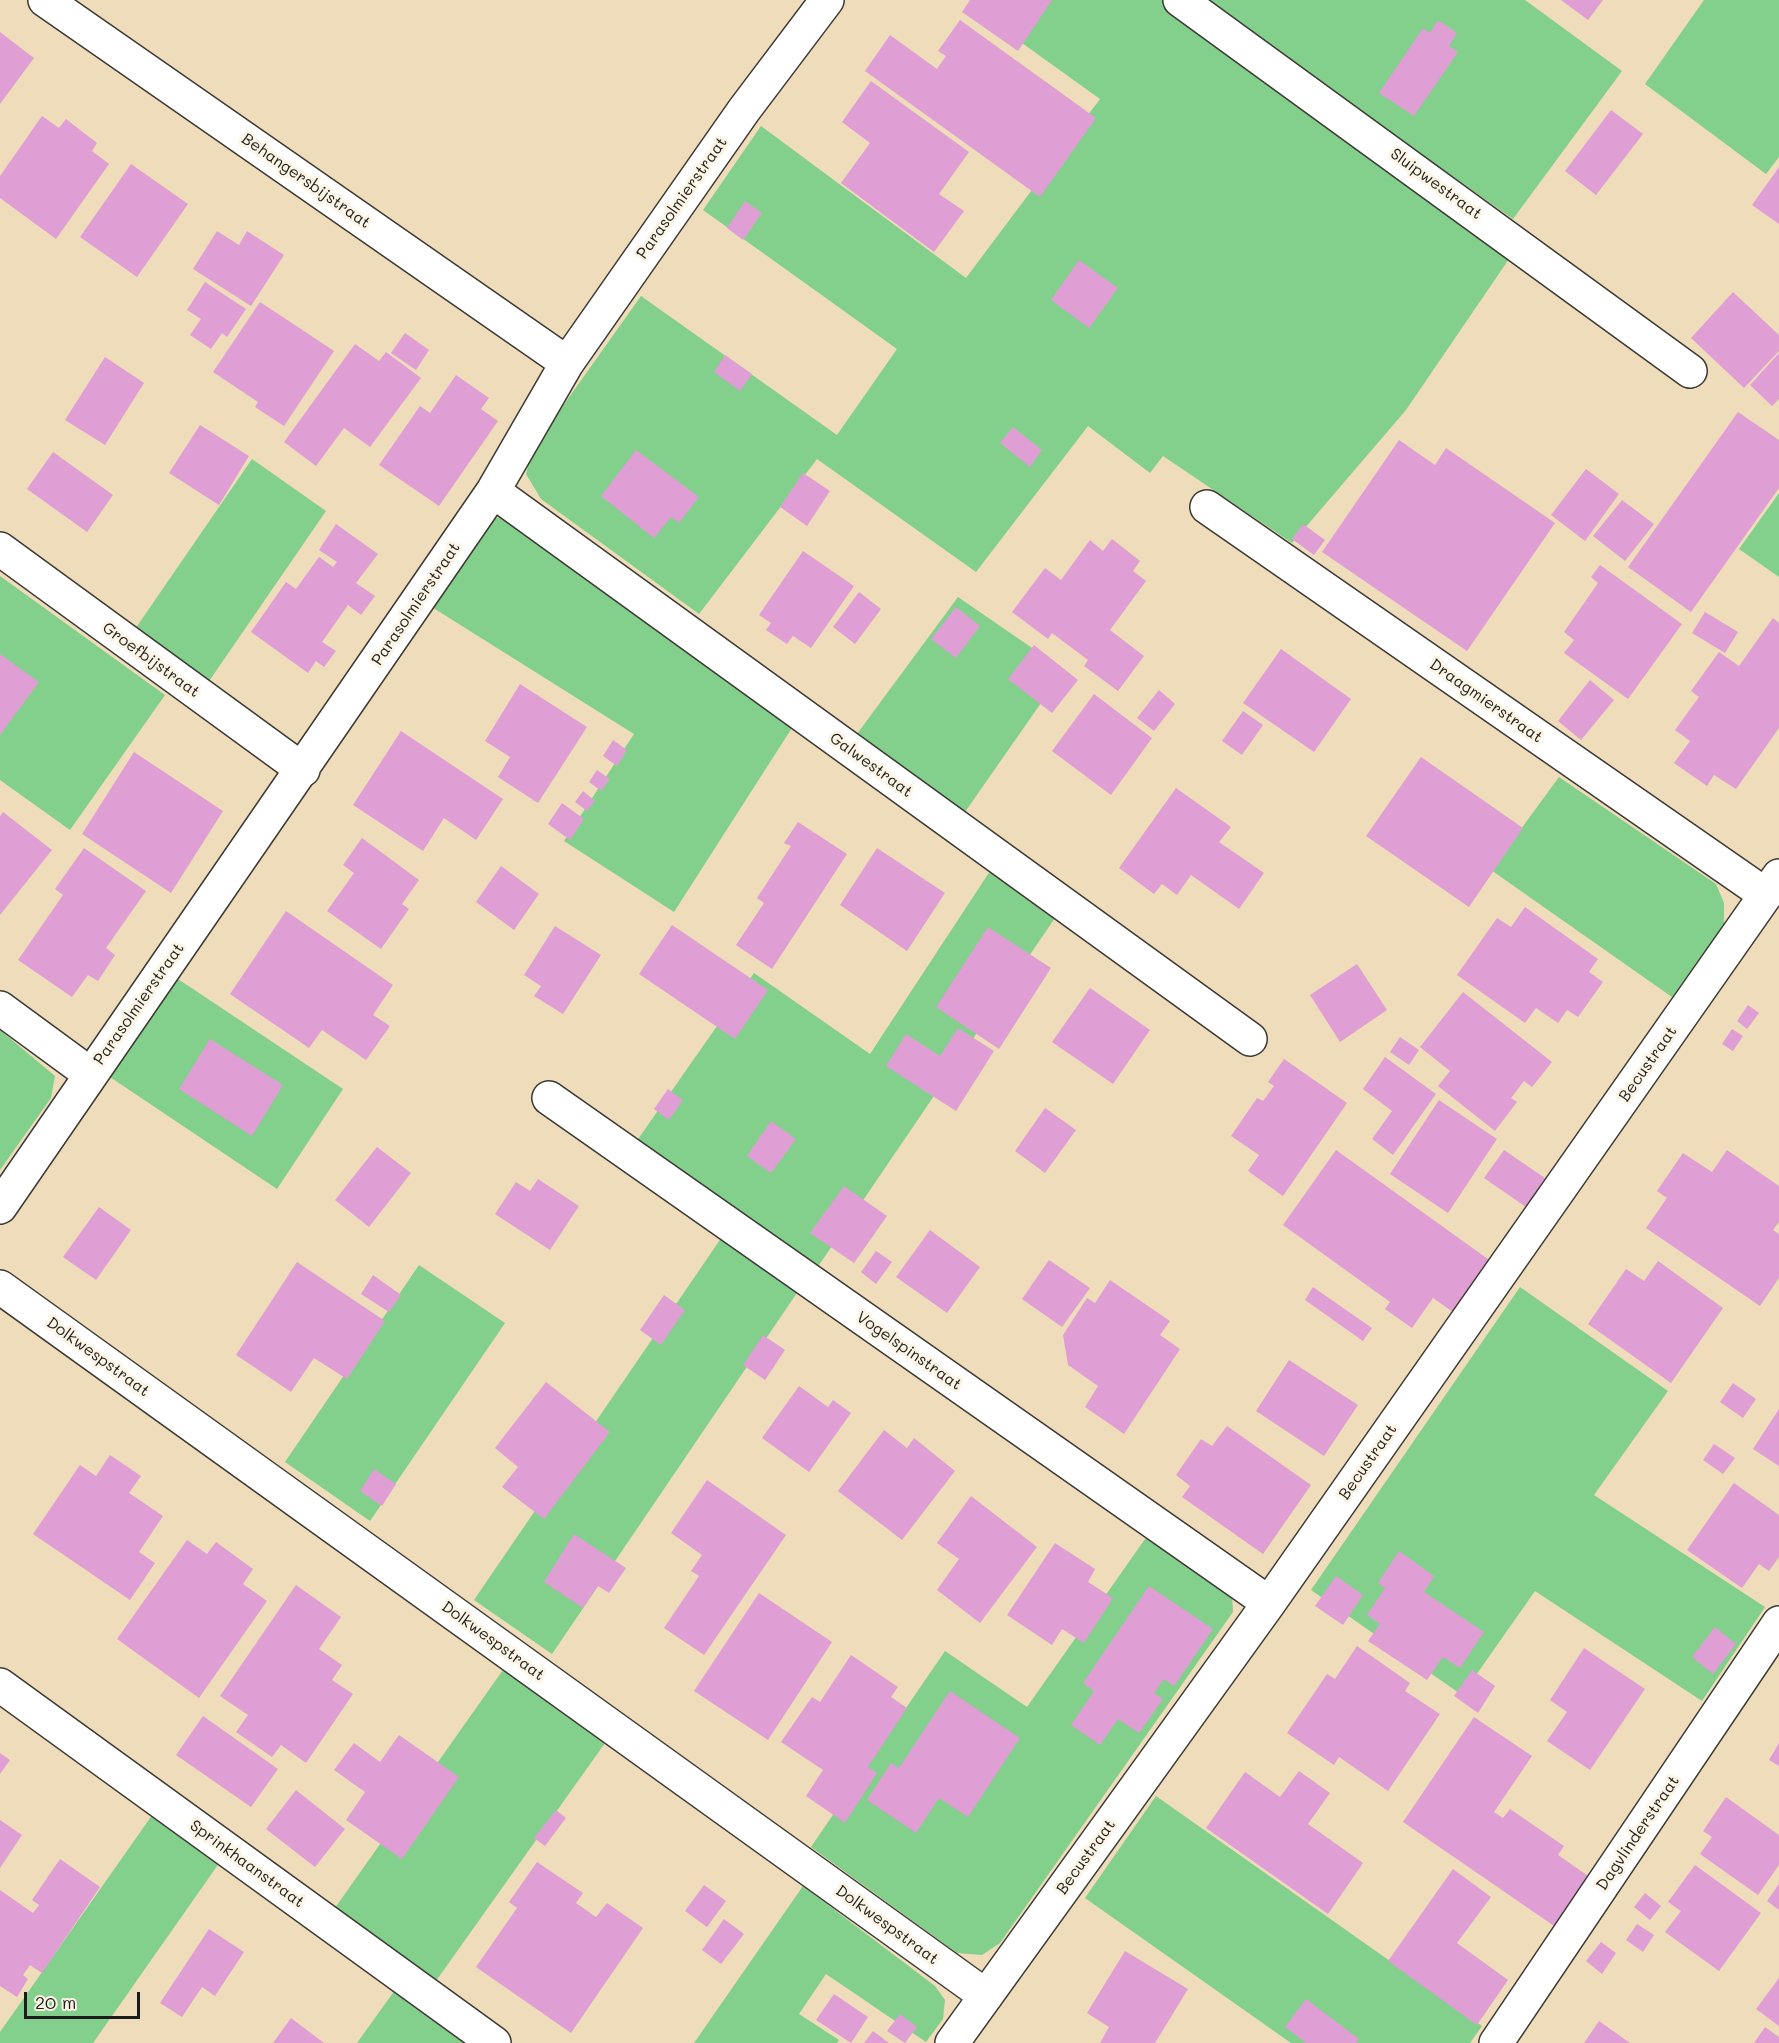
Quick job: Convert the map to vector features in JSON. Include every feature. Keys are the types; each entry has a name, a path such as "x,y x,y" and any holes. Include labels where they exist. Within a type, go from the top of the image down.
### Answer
{"street":[{"name":"Behangersbijstraat","path":"45,0 567,363"},
{"name":"Parasolmierstraat","path":"0,1207 493,491 567,363 744,110 827,0"},
{"name":"Sluipwestraat","path":"1180,0 1690,370"},
{"name":"Galwestraat","path":"493,491 1250,1039"},
{"name":"Draagmierstraat","path":"1207,507 1772,886"},
{"name":"Groefbijstraat","path":"0,549 303,770"},
{"name":"Becustraat","path":"952,2043 1269,1603 1772,886"},
{"path":"0,1008 90,1074"},
{"name":"Vogelspinstraat","path":"549,1098 1269,1603"},
{"name":"Dolkwespstraat","path":"0,1287 986,1996"},
{"name":"Dagvlinderstraat","path":"1496,2043 1779,1623"},
{"name":"Sprinkhaanstraat","path":"0,1685 494,2043"}],"green space":[{"path":"1041,0 1163,0 1511,256 1406,410 1292,543 1163,456 1150,473 1088,426 976,572 817,459 699,614 541,499 526,474 533,448 641,296 837,435 897,349 703,210 761,126 966,278 1100,99 1015,38"},
{"path":"1202,0 1525,0 1622,71 1513,219"},
{"path":"1704,0 1779,0 1779,157 1766,174 1645,84"},
{"path":"252,459 326,511 205,687 131,635"},
{"path":"1779,493 1779,577 1739,549"},
{"path":"507,516 797,720 674,912 564,841 634,734 427,604 482,521"},
{"path":"0,576 165,695 70,830 0,780"},
{"path":"958,597 1064,670 965,812 857,734"},
{"path":"1559,777 1716,884 1724,903 1724,924 1672,997 1491,870"},
{"path":"994,865 1059,912 817,1268 636,1142 754,973 870,1054"},
{"path":"157,965 343,1089 277,1189 92,1065"},
{"path":"0,1030 55,1076 51,1098 0,1170"},
{"path":"726,1231 803,1284 552,1654 474,1600"},
{"path":"419,1265 505,1323 370,1521 285,1462"},
{"path":"1520,1287 1668,1391 1594,1495 1765,1607 1702,1701 1535,1591 1462,1695 1311,1590"},
{"path":"1150,1532 1232,1595 1233,1612 1000,1943 982,1955 957,1953 811,1847 945,1651 1027,1707"},
{"path":"503,1670 605,1743 431,1988 330,1915"},
{"path":"1156,1796 1482,2026 1470,2043 1291,2043 1085,1898"},
{"path":"155,1811 222,1859 93,2043 0,2043 0,2032"},
{"path":"803,1886 935,1986 945,2000 943,2019 926,2042 826,1974 799,2014 839,2040 837,2043 694,2043"},
{"path":"395,1990 470,2043 357,2043"}],"building":[{"path":"970,0 1052,0 1018,51 962,12"},
{"path":"1561,0 1603,0 1588,20"},
{"path":"960,20 1096,118 1040,197 865,71 890,35 937,69 946,56 938,51"},
{"path":"1438,20 1457,33 1449,46 1458,52 1414,116 1379,93 1423,28 1430,33"},
{"path":"0,32 34,58 0,104"},
{"path":"871,81 969,152 939,194 964,211 934,252 841,183 870,143 842,122"},
{"path":"1611,110 1643,134 1596,195 1565,171"},
{"path":"42,116 59,128 66,119 97,143 92,151 109,164 56,239 0,198 0,176"},
{"path":"131,164 188,204 137,277 80,237"},
{"path":"1779,167 1779,224 1752,205"},
{"path":"745,201 762,213 743,240 727,228"},
{"path":"217,231 239,245 247,231 284,255 251,306 193,269"},
{"path":"1079,260 1118,288 1089,328 1051,300"},
{"path":"205,282 246,309 227,337 222,333 211,349 190,335 201,319 187,310"},
{"path":"1733,292 1779,335 1779,351 1744,388 1691,338"},
{"path":"260,302 334,351 284,426 255,407 258,402 213,372"},
{"path":"405,333 429,350 416,370 391,353"},
{"path":"355,344 379,361 386,352 421,378 370,447 344,428 316,466 284,442"},
{"path":"1779,353 1779,399 1772,406 1750,385"},
{"path":"725,355 752,374 740,391 714,372"},
{"path":"105,357 144,383 105,445 65,420"},
{"path":"456,375 489,398 481,409 498,421 439,506 379,465 420,406 430,413"},
{"path":"1738,412 1779,440 1779,488 1691,612 1628,567"},
{"path":"200,425 249,456 219,505 169,473"},
{"path":"1013,427 1042,450 1030,467 1000,443"},
{"path":"1399,440 1435,465 1446,448 1555,523 1467,651 1322,552"},
{"path":"636,450 699,497 679,523 671,517 654,538 601,496"},
{"path":"53,452 113,495 87,532 27,489"},
{"path":"1586,469 1619,494 1585,541 1551,515"},
{"path":"803,473 830,491 807,526 780,507"},
{"path":"1622,500 1654,524 1625,561 1593,536"},
{"path":"336,524 378,554 356,583 375,596 361,615 348,605 322,642 336,651 324,667 316,661 308,673 251,632 286,582 296,589 319,557 333,567 337,562 319,550"},
{"path":"1303,524 1325,540 1314,555 1292,539"},
{"path":"1112,539 1140,561 1133,571 1146,581 1110,630 1144,656 1118,691 1084,666 1088,660 1052,633 1048,639 1012,612 1045,568 1061,580 1090,540 1103,551"},
{"path":"803,551 854,586 811,648 793,636 787,644 766,630 771,623 759,615"},
{"path":"1600,565 1682,624 1628,699 1564,653 1574,640 1564,632 1598,583 1591,577"},
{"path":"859,592 881,609 855,644 833,627"},
{"path":"956,607 980,626 956,658 931,639"},
{"path":"1705,612 1738,632 1725,653 1692,633"},
{"path":"1773,618 1779,623 1779,728 1736,789 1714,775 1707,786 1674,763 1690,741 1675,730 1699,697 1691,691 1719,652 1739,666"},
{"path":"1034,645 1078,680 1052,713 1008,679"},
{"path":"1281,649 1351,699 1314,752 1243,703"},
{"path":"0,654 39,682 0,735"},
{"path":"1590,680 1614,700 1581,740 1558,721"},
{"path":"520,684 587,727 538,803 498,777 510,757 485,741"},
{"path":"1159,690 1175,704 1154,731 1137,718"},
{"path":"1094,694 1152,738 1111,795 1052,751"},
{"path":"1243,711 1263,725 1242,755 1222,741"},
{"path":"401,731 503,799 476,840 444,818 423,851 353,805"},
{"path":"613,740 627,750 617,766 603,756"},
{"path":"134,752 223,811 171,893 82,834"},
{"path":"1421,757 1523,828 1469,907 1366,836"},
{"path":"597,770 610,779 601,791 589,782"},
{"path":"1176,788 1231,827 1219,842 1264,873 1239,909 1191,875 1177,895 1162,884 1154,894 1119,868"},
{"path":"583,791 595,801 587,811 575,802"},
{"path":"562,803 584,819 570,840 548,824"},
{"path":"3,812 52,850 0,915 0,816"},
{"path":"798,822 847,854 772,969 736,945 764,903 757,898 791,846 784,843"},
{"path":"362,838 419,880 402,904 409,909 381,949 327,911 354,873 343,865"},
{"path":"84,848 146,891 106,948 115,955 98,981 88,975 72,997 18,960 63,895 55,889"},
{"path":"877,848 945,893 907,951 840,905"},
{"path":"501,866 539,894 514,930 476,902"},
{"path":"1525,907 1598,959 1589,972 1603,982 1578,1017 1567,1010 1558,1023 1536,1008 1525,1023 1457,975 1497,918 1511,927"},
{"path":"286,911 393,985 373,1015 390,1026 366,1060 322,1030 309,1048 230,994"},
{"path":"672,925 768,990 735,1039 639,974"},
{"path":"555,926 601,955 563,1014 534,996 541,986 524,975"},
{"path":"988,927 1051,968 999,1049 936,1007"},
{"path":"1357,964 1387,1010 1340,1042 1310,995"},
{"path":"1090,988 1150,1030 1113,1084 1052,1042"},
{"path":"1463,992 1552,1062 1532,1087 1524,1081 1511,1098 1517,1102 1495,1131 1438,1086 1450,1071 1420,1047"},
{"path":"1748,1005 1759,1013 1747,1029 1737,1021"},
{"path":"958,1028 994,1051 956,1111 886,1066 906,1034 940,1056"},
{"path":"1732,1029 1743,1036 1733,1051 1722,1044"},
{"path":"1400,1037 1419,1050 1409,1065 1390,1052"},
{"path":"210,1039 283,1085 252,1136 179,1089"},
{"path":"1385,1057 1436,1094 1393,1155 1372,1139 1392,1111 1363,1089"},
{"path":"1284,1059 1347,1103 1283,1196 1248,1171 1259,1155 1231,1136 1257,1098 1263,1101 1274,1086 1268,1082"},
{"path":"668,1089 683,1100 669,1120 654,1109"},
{"path":"1439,1100 1497,1139 1448,1213 1390,1174"},
{"path":"1045,1108 1076,1130 1045,1173 1015,1151"},
{"path":"771,1121 796,1139 771,1173 747,1156"},
{"path":"377,1147 411,1173 369,1227 335,1200"},
{"path":"1336,1150 1499,1267 1463,1319 1433,1298 1412,1328 1385,1309 1390,1302 1283,1225"},
{"path":"1504,1150 1545,1178 1526,1207 1484,1178"},
{"path":"1727,1150 1779,1186 1779,1222 1773,1230 1779,1234 1779,1278 1760,1306 1646,1228 1667,1198 1657,1191 1683,1153 1712,1172"},
{"path":"538,1179 579,1206 550,1250 495,1214 516,1182 530,1191"},
{"path":"844,1186 887,1216 854,1263 810,1233"},
{"path":"99,1207 131,1230 96,1280 63,1257"},
{"path":"930,1230 980,1267 947,1313 896,1277"},
{"path":"876,1251 892,1262 876,1284 861,1272"},
{"path":"1049,1260 1090,1288 1062,1327 1022,1299"},
{"path":"1658,1261 1723,1308 1671,1383 1588,1324 1626,1269 1644,1281"},
{"path":"297,1262 385,1321 347,1379 314,1358 291,1392 236,1355"},
{"path":"373,1275 401,1295 389,1312 361,1294"},
{"path":"1110,1280 1170,1321 1160,1335 1180,1349 1124,1434 1085,1407 1098,1386 1068,1365 1063,1335 1087,1298 1095,1303"},
{"path":"1313,1287 1372,1328 1363,1341 1305,1300"},
{"path":"664,1295 685,1310 661,1345 640,1330"},
{"path":"763,1335 785,1350 765,1380 743,1365"},
{"path":"1289,1360 1358,1405 1324,1456 1256,1411"},
{"path":"546,1382 610,1432 544,1519 502,1487 518,1467 495,1448"},
{"path":"1733,1383 1756,1399 1743,1418 1720,1402"},
{"path":"799,1386 828,1407 833,1400 851,1413 809,1472 762,1438"},
{"path":"1779,1409 1779,1466 1753,1449"},
{"path":"1227,1426 1311,1485 1263,1554 1182,1497 1190,1486 1176,1475 1201,1439 1212,1446"},
{"path":"884,1430 907,1448 914,1438 955,1471 902,1540 838,1491"},
{"path":"1714,1444 1735,1458 1723,1474 1703,1460"},
{"path":"110,1455 141,1476 129,1493 163,1516 139,1552 155,1563 130,1600 33,1534 80,1465 96,1476"},
{"path":"374,1469 396,1484 382,1506 360,1491"},
{"path":"707,1480 786,1535 704,1655 664,1628 699,1576 691,1571 702,1555 671,1533"},
{"path":"1734,1483 1779,1515 1779,1557 1769,1571 1759,1564 1742,1588 1687,1550"},
{"path":"971,1496 1037,1547 980,1623 937,1590 959,1559 937,1543"},
{"path":"574,1534 626,1568 609,1593 598,1586 583,1608 544,1582"},
{"path":"187,1540 207,1554 216,1542 253,1569 243,1584 267,1601 199,1698 117,1639"},
{"path":"1055,1543 1095,1569 1088,1582 1113,1598 1084,1643 1062,1629 1052,1645 1007,1615"},
{"path":"1399,1551 1434,1576 1424,1592 1484,1632 1460,1668 1443,1657 1427,1680 1368,1641 1380,1624 1367,1615 1385,1588 1378,1583"},
{"path":"1336,1576 1363,1595 1343,1625 1315,1606"},
{"path":"296,1585 341,1617 319,1649 342,1665 332,1680 353,1694 306,1763 281,1745 272,1757 236,1732 248,1715 220,1696"},
{"path":"1149,1586 1213,1629 1174,1686 1164,1679 1154,1693 1163,1699 1139,1733 1118,1719 1100,1745 1071,1725 1094,1691 1083,1683"},
{"path":"759,1593 832,1642 768,1740 694,1691"},
{"path":"1715,1627 1736,1644 1713,1674 1692,1657"},
{"path":"1357,1646 1410,1683 1405,1691 1440,1714 1388,1791 1339,1757 1334,1765 1287,1733 1327,1674 1335,1679"},
{"path":"1584,1648 1645,1689 1590,1770 1547,1741 1567,1712 1550,1700"},
{"path":"851,1655 898,1687 891,1697 907,1708 868,1767 877,1773 845,1823 806,1796 823,1770 781,1742 812,1697 820,1702"},
{"path":"1472,1670 1495,1686 1478,1713 1454,1696"},
{"path":"950,1691 1020,1738 968,1817 939,1798 916,1833 867,1800 891,1763 899,1768"},
{"path":"203,1716 278,1769 251,1807 176,1755"},
{"path":"1474,1717 1532,1756 1494,1812 1503,1818 1510,1809 1564,1846 1558,1855 1591,1878 1557,1928 1403,1822"},
{"path":"399,1735 459,1777 402,1859 346,1820 365,1792 334,1770 354,1743 380,1762"},
{"path":"1779,1743 1779,1766 1769,1760"},
{"path":"0,1753 10,1760 0,1774"},
{"path":"1299,1771 1330,1793 1308,1824 1363,1863 1328,1914 1206,1828 1245,1772 1280,1797"},
{"path":"296,1790 345,1829 315,1867 266,1829"},
{"path":"1726,1797 1779,1835 1779,1865 1758,1895 1700,1854 1712,1837 1703,1831"},
{"path":"556,1810 566,1818 545,1846 534,1838"},
{"path":"0,1820 22,1835 0,1868"},
{"path":"60,1859 100,1887 42,1973 30,1965 23,1975 28,1979 17,1997 0,1986 0,1890 33,1913 39,1905 32,1900"},
{"path":"537,1862 583,1893 576,1903 596,1917 607,1903 643,1928 571,2033 476,1967 517,1908 509,1902"},
{"path":"1695,1865 1761,1913 1719,1971 1665,1932 1681,1911 1668,1902"},
{"path":"1453,1869 1491,1897 1457,1943 1508,1980 1477,2025 1388,1961"},
{"path":"1779,1884 1779,1910 1767,1901"},
{"path":"704,1885 726,1901 707,1927 685,1911"},
{"path":"1645,1893 1661,1906 1650,1920 1634,1907"},
{"path":"724,1919 744,1934 721,1964 702,1950"},
{"path":"1637,1924 1654,1935 1643,1952 1626,1940"},
{"path":"209,1929 244,1952 215,1996 202,1987 182,2017 160,2003"},
{"path":"1601,1942 1616,1953 1602,1974 1586,1961"},
{"path":"1125,1951 1188,1989 1155,2043 1100,2043 1109,2027 1087,2013"},
{"path":"1779,1978 1779,2026 1756,2009"},
{"path":"834,1994 868,2017 851,2043 816,2020"},
{"path":"1306,1999 1359,2039 1356,2043 1306,2043 1285,2027"},
{"path":"900,2014 917,2027 905,2043 887,2031"},
{"path":"291,2018 324,2043 273,2043"},
{"path":"1599,2021 1630,2043 1584,2043"},
{"path":"1765,2027 1779,2037 1779,2043 1754,2043"},
{"path":"873,2031 889,2043 864,2043"}]}
